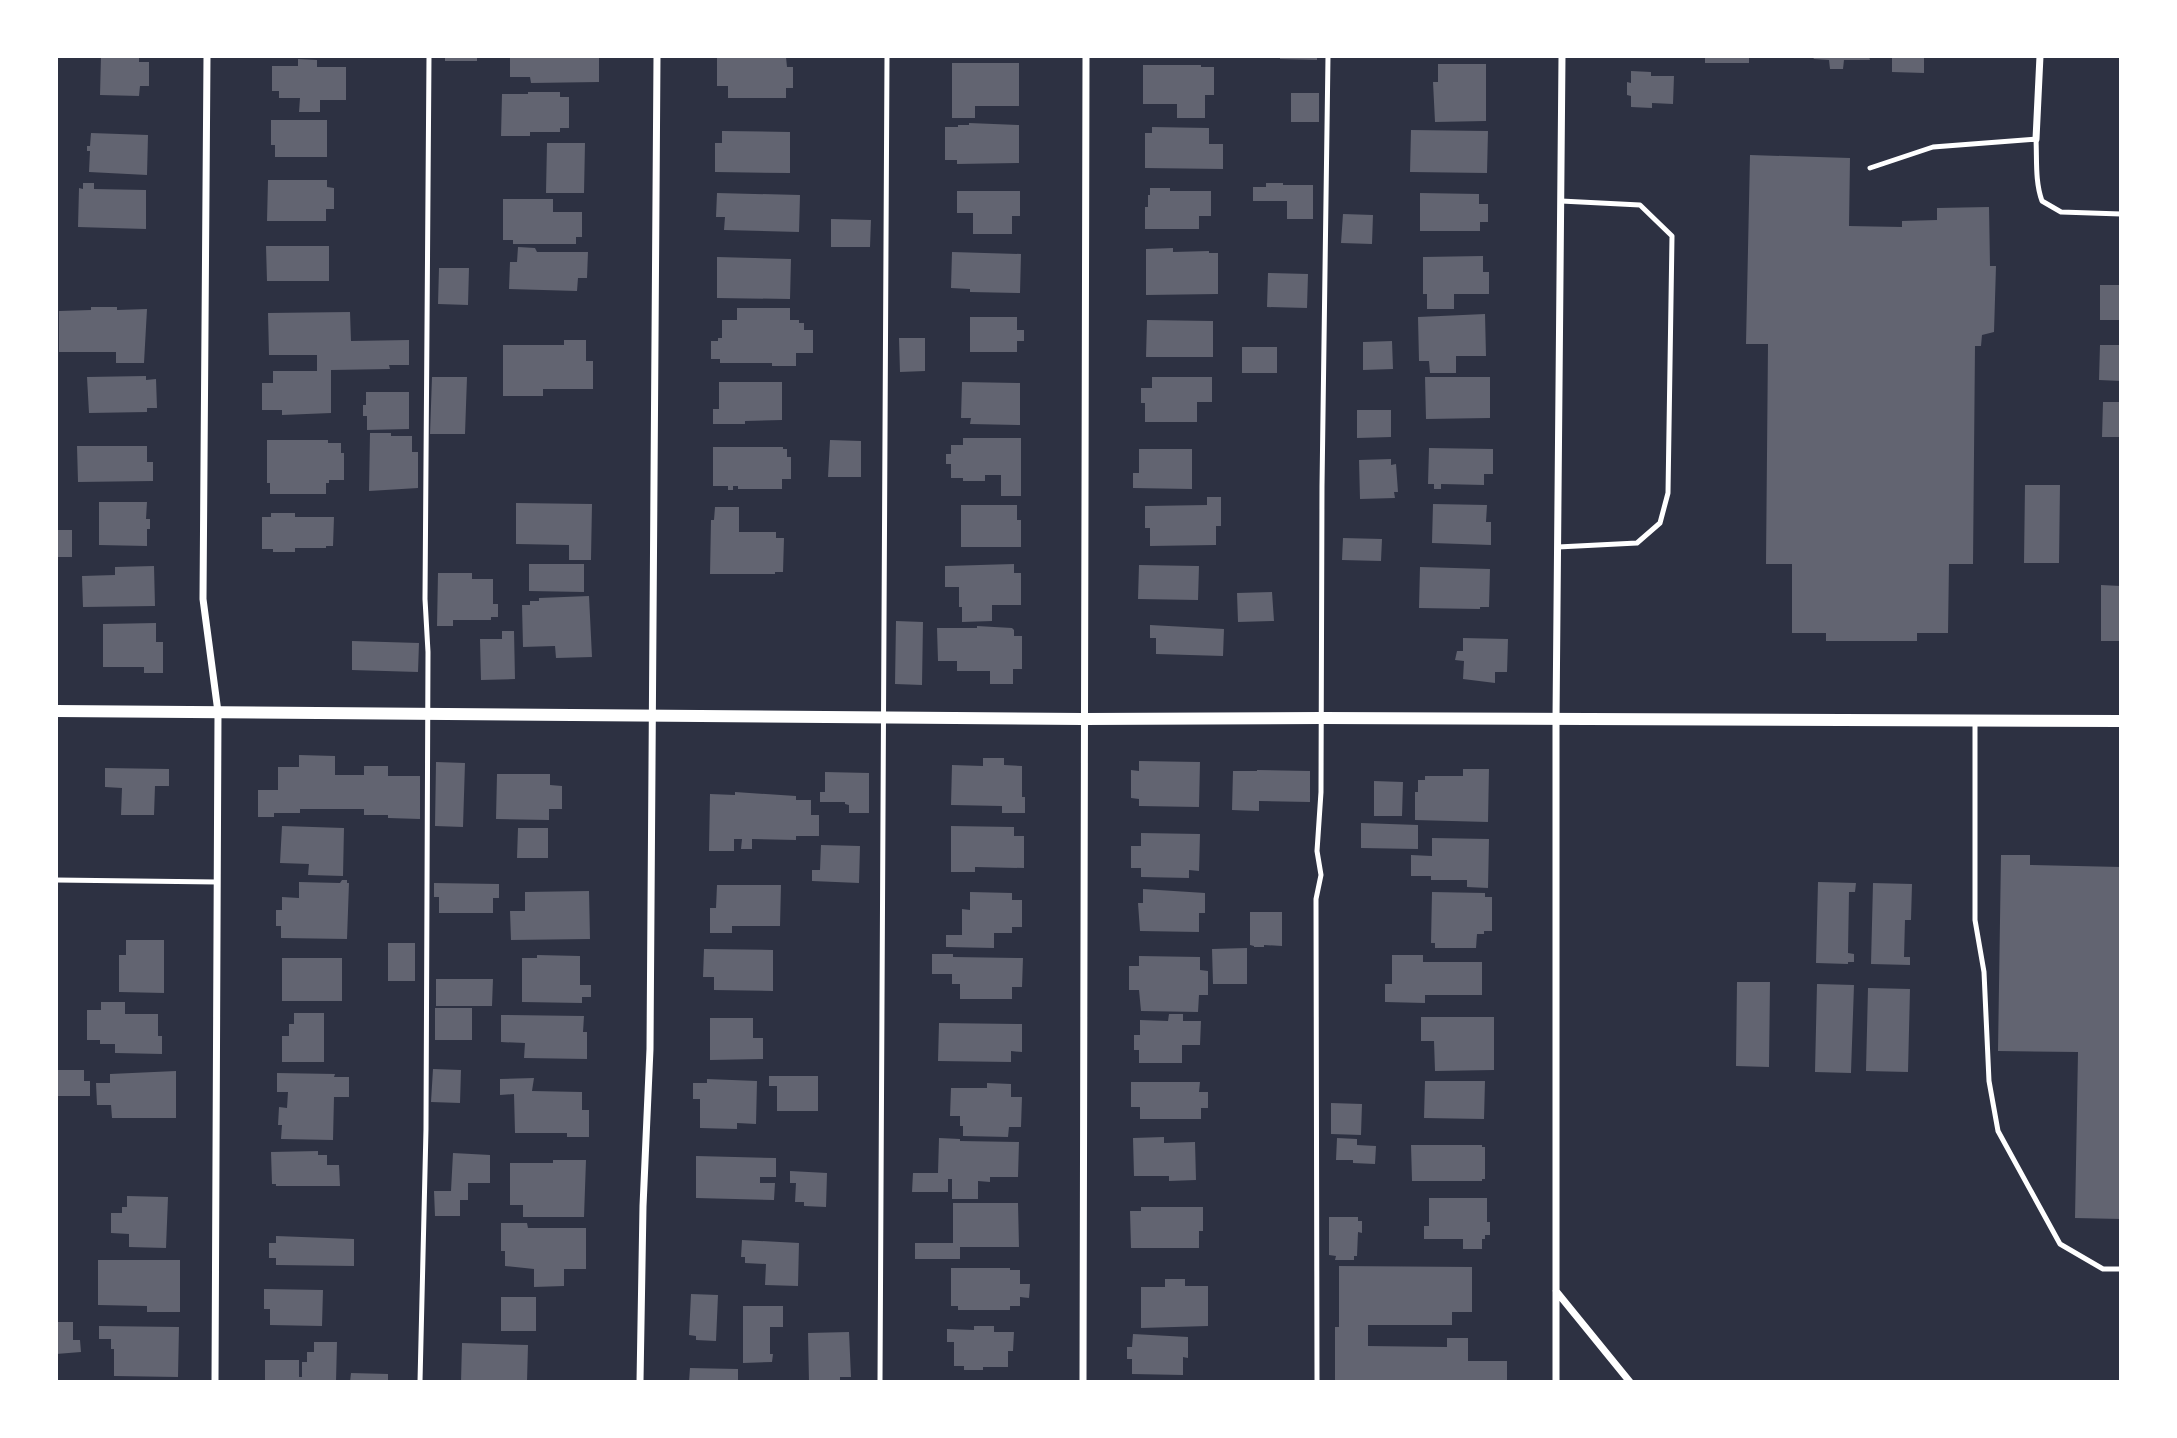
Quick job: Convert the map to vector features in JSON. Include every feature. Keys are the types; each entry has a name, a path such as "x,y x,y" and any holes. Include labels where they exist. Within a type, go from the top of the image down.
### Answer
{"street":[{"path":"207,56 203,599 218,712 215,1382"},
{"path":"640,1382 643,1206 650,1049 657,56"},
{"path":"1083,1382 1086,56"},
{"path":"1556,1382 1556,719 1562,56"},
{"path":"2036,139 2039,56"},
{"path":"56,711 1083,719 2121,720"},
{"path":"1556,1291 1630,1382"}],"lane":[{"path":"420,1382 426,1116 428,652 425,585 429,56"},
{"path":"880,1382 887,56"},
{"path":"1317,1382 1316,899 1321,874 1317,851 1321,792 1328,56"},
{"path":"1870,168 1933,147 2036,139 2039,193 2042,201 2061,212 2121,214"},
{"path":"1558,547 1637,543 1660,523 1668,493 1672,236 1640,205 1561,201"},
{"path":"1975,719 1975,920 1984,972 1989,1081 1998,1131 2060,1244 2103,1269 2121,1269"},
{"path":"56,887 59,881 217,882"}],"building":[{"path":"101,56 139,56 139,62 149,62 149,86 140,86 139,96 100,95"},
{"path":"445,56 477,56 477,61 445,61"},
{"path":"510,56 599,56 599,82 531,83 530,77 510,77"},
{"path":"1280,56 1317,56 1317,60 1280,59"},
{"path":"1705,56 1749,56 1749,63 1705,63"},
{"path":"1812,56 1869,56 1870,60 1844,60 1843,69 1830,69 1829,60 1814,59"},
{"path":"1892,56 1924,56 1924,73 1892,72"},
{"path":"717,57 786,57 787,67 793,67 793,88 786,88 786,98 728,98 728,86 717,86"},
{"path":"298,59 317,60 317,67 346,67 346,100 320,100 320,112 299,112 300,98 279,98 279,91 272,91 272,66 298,66"},
{"path":"952,63 1019,63 1019,106 975,106 975,118 952,118"},
{"path":"1438,64 1486,64 1486,121 1435,122 1433,82 1438,82"},
{"path":"1143,65 1214,67 1214,95 1205,95 1205,118 1177,118 1177,104 1143,104"},
{"path":"1631,71 1651,72 1651,76 1674,76 1673,104 1652,103 1652,108 1631,107 1627,82 1631,83"},
{"path":"560,92 560,97 569,97 569,128 560,128 560,132 530,132 530,136 501,136 502,94"},
{"path":"1291,93 1319,93 1319,122 1291,122"},
{"path":"271,120 327,120 327,157 275,157 275,145 271,145"},
{"path":"969,123 1019,125 1019,163 957,164 957,160 945,160 945,127 958,127"},
{"path":"1152,127 1209,128 1209,144 1223,144 1223,169 1145,168 1145,133 1152,133"},
{"path":"1411,130 1488,131 1487,173 1410,172"},
{"path":"722,131 790,132 790,173 715,172 715,143 722,143"},
{"path":"91,133 148,135 147,175 89,172 90,151 87,151 87,146 90,146"},
{"path":"547,143 585,143 584,193 546,193"},
{"path":"1750,155 1850,158 1849,226 1902,227 1902,221 1937,220 1937,208 1989,207 1990,266 1996,266 1994,332 1982,335 1981,346 1975,346 1973,564 1949,564 1948,633 1917,633 1917,641 1826,641 1826,633 1792,633 1792,564 1766,564 1768,344 1746,344"},
{"path":"268,180 327,180 327,187 334,188 334,209 326,209 326,221 267,221"},
{"path":"83,183 94,183 94,189 146,190 146,229 78,227 79,188 83,189"},
{"path":"1266,183 1313,185 1313,219 1287,219 1287,201 1253,201 1253,187 1266,187"},
{"path":"1150,188 1211,191 1211,216 1199,216 1199,229 1145,229 1145,207 1148,207"},
{"path":"957,191 1020,191 1020,216 1012,216 1012,234 973,234 973,213 957,213"},
{"path":"717,193 800,195 799,232 724,230 725,217 716,217"},
{"path":"1420,193 1479,194 1479,204 1488,204 1488,222 1480,222 1480,231 1420,231"},
{"path":"503,199 553,199 553,212 582,212 582,237 576,237 576,244 513,244 513,240 503,240"},
{"path":"1343,214 1373,215 1372,244 1341,243"},
{"path":"831,219 871,220 870,247 831,247"},
{"path":"266,246 329,246 329,281 267,281"},
{"path":"518,247 535,248 537,252 588,252 587,278 578,278 577,291 509,289 510,262 517,262"},
{"path":"1173,248 1173,252 1218,253 1218,294 1146,295 1146,249"},
{"path":"952,252 1021,254 1020,293 970,292 970,289 951,288"},
{"path":"1483,256 1483,272 1489,272 1489,294 1454,294 1454,309 1427,309 1427,294 1423,294 1423,257"},
{"path":"717,257 791,259 790,299 717,298"},
{"path":"439,268 469,268 468,305 438,304"},
{"path":"1268,273 1308,274 1307,308 1267,307"},
{"path":"2100,285 2121,285 2121,320 2100,320"},
{"path":"91,307 147,309 144,363 116,363 116,352 59,352 59,311 91,310"},
{"path":"737,308 790,308 790,320 804,323 804,330 813,330 813,353 796,353 796,366 720,363 720,359 711,359 711,341 722,338 722,320 737,320"},
{"path":"350,312 351,341 409,340 409,365 389,365 390,369 331,370 331,413 282,415 282,410 262,410 262,383 273,383 273,371 317,371 317,355 269,355 268,313"},
{"path":"1485,314 1486,356 1456,356 1456,373 1430,373 1429,361 1419,361 1418,317"},
{"path":"970,317 1017,317 1017,330 1024,330 1024,341 1017,341 1017,352 970,352"},
{"path":"1147,320 1213,321 1213,357 1146,357"},
{"path":"899,338 925,338 925,371 900,372"},
{"path":"564,340 586,340 586,361 593,361 593,389 543,389 543,396 503,396 503,345 564,345"},
{"path":"1392,341 1393,369 1363,370 1363,342"},
{"path":"2100,345 2121,345 2121,381 2099,380"},
{"path":"1242,347 1277,347 1277,373 1242,373"},
{"path":"146,376 146,380 156,379 157,408 147,408 147,412 89,413 87,377"},
{"path":"432,377 467,377 465,434 430,434"},
{"path":"1152,377 1212,377 1212,402 1197,402 1197,422 1145,422 1145,403 1141,403 1141,388 1152,388"},
{"path":"1425,377 1490,377 1490,418 1426,419"},
{"path":"719,382 782,382 782,420 713,424 713,409 719,409"},
{"path":"962,382 1020,383 1020,425 970,424 971,418 961,418"},
{"path":"366,392 409,392 409,429 367,430 367,416 363,416"},
{"path":"2103,402 2121,402 2121,437 2102,437"},
{"path":"1357,410 1391,410 1391,437 1357,438"},
{"path":"370,433 412,436 412,452 418,452 418,488 369,491"},
{"path":"963,438 1021,438 1021,496 1001,496 1001,475 985,475 985,481 951,478 951,464 946,464 946,454 951,454 951,445 963,445"},
{"path":"267,440 328,440 328,443 341,443 341,453 344,453 344,480 329,480 329,483 326,483 326,494 270,494 270,483 267,483"},
{"path":"830,440 861,441 861,477 828,477"},
{"path":"77,446 147,446 147,462 153,462 153,481 78,482"},
{"path":"713,447 783,447 787,449 787,457 791,457 791,479 782,479 782,489 738,489 738,486 733,486 733,490 728,490 728,486 713,486"},
{"path":"1429,448 1493,449 1493,474 1484,474 1484,485 1441,484 1441,489 1434,489 1434,484 1428,484"},
{"path":"1139,449 1192,449 1192,489 1133,488 1133,473 1139,473"},
{"path":"1391,459 1391,465 1396,464 1398,492 1394,492 1395,498 1360,499 1359,460"},
{"path":"2025,485 2060,485 2059,563 2024,563"},
{"path":"1207,497 1221,497 1221,526 1216,526 1216,545 1150,546 1150,528 1145,528 1145,506 1207,505"},
{"path":"99,502 147,502 146,519 150,519 150,529 147,529 147,546 99,545"},
{"path":"516,503 592,504 591,560 569,560 569,545 516,544"},
{"path":"1433,504 1487,505 1486,522 1491,522 1491,545 1432,543"},
{"path":"961,505 1017,505 1017,520 1021,520 1021,547 961,547"},
{"path":"715,507 739,507 739,532 776,532 776,538 784,538 783,572 710,574 711,520 714,520"},
{"path":"271,513 295,513 295,517 334,517 333,546 295,548 295,552 262,549 262,517 271,517"},
{"path":"56,530 72,530 72,557 56,557"},
{"path":"1343,538 1382,539 1381,561 1342,560"},
{"path":"529,564 584,564 584,592 529,591"},
{"path":"1014,564 1014,573 1021,573 1021,605 992,605 992,621 962,622 959,587 945,587 945,566"},
{"path":"1139,565 1199,566 1198,600 1138,599"},
{"path":"154,566 155,606 83,607 82,576 115,575 115,567"},
{"path":"1420,567 1490,569 1489,607 1419,608"},
{"path":"438,573 472,573 472,579 493,579 493,604 498,604 498,617 491,617 491,620 453,620 453,626 437,626"},
{"path":"2101,585 2121,586 2121,641 2101,641"},
{"path":"1272,592 1274,621 1238,622 1237,593"},
{"path":"589,596 592,657 556,658 555,646 523,647 522,605 530,605 530,601 539,601 539,598"},
{"path":"896,621 923,622 922,685 895,684"},
{"path":"156,623 156,642 163,642 163,673 144,673 144,667 103,667 103,624"},
{"path":"1150,625 1224,629 1223,656 1156,654 1156,638 1150,638"},
{"path":"937,628 1012,628 1014,636 1022,636 1022,669 1013,669 1013,684 990,684 990,671 957,671 957,661 938,661"},
{"path":"502,631 514,631 515,679 481,680 480,639 502,639"},
{"path":"1463,638 1508,639 1507,672 1495,672 1495,683 1463,679 1464,661 1455,660 1457,651 1463,651"},
{"path":"352,641 419,643 418,672 352,670"},
{"path":"299,755 335,756 335,775 364,775 364,766 388,766 388,776 420,776 420,819 364,815 364,809 300,809 300,813 274,813 274,817 258,817 258,790 278,790 278,767 299,767"},
{"path":"983,758 1004,758 1004,765 1022,766 1025,813 1002,813 1002,806 951,805 952,765 983,766"},
{"path":"1139,761 1200,762 1199,807 1139,806 1139,799 1131,798 1131,770 1139,771"},
{"path":"436,762 465,763 463,827 435,826"},
{"path":"105,768 169,769 169,786 155,786 154,815 121,815 122,788 105,787"},
{"path":"1463,769 1489,769 1488,822 1415,820 1418,780 1425,780 1425,776 1463,776"},
{"path":"1233,771 1310,771 1310,802 1259,801 1259,811 1232,810"},
{"path":"825,772 869,773 869,813 849,813 849,805 845,802 820,802 820,792 825,792"},
{"path":"497,774 550,774 550,785 562,786 562,809 549,809 549,820 496,819"},
{"path":"1374,781 1403,782 1402,816 1374,816"},
{"path":"735,792 796,796 796,800 811,800 811,815 819,815 819,836 796,836 796,840 752,839 752,849 741,849 742,839 734,839 734,851 709,851 710,794 735,795"},
{"path":"1361,823 1418,825 1418,849 1361,848"},
{"path":"282,826 344,828 343,876 308,875 309,864 280,863"},
{"path":"951,826 1014,827 1014,836 1024,836 1024,868 975,867 975,872 951,872"},
{"path":"518,828 548,828 548,858 517,858"},
{"path":"1141,833 1200,834 1199,871 1189,870 1189,878 1141,877 1141,868 1131,868 1131,846 1141,846"},
{"path":"1432,838 1489,839 1488,888 1467,887 1467,880 1431,880 1431,876 1411,876 1411,855 1432,856"},
{"path":"821,845 860,846 859,883 812,881 812,870 820,870"},
{"path":"2001,855 2030,855 2030,865 2121,867 2121,1219 2075,1218 2078,1052 1998,1051"},
{"path":"342,880 349,883 347,939 281,938 281,926 276,926 276,910 282,910 282,897 299,898 299,882 340,883"},
{"path":"1818,882 1856,883 1855,892 1849,892 1848,953 1854,954 1854,962 1816,963"},
{"path":"434,883 499,884 499,898 493,898 493,913 439,913 439,897 434,897"},
{"path":"1873,883 1912,884 1911,920 1905,920 1904,957 1910,957 1910,965 1871,964"},
{"path":"717,885 781,885 780,926 732,926 732,933 710,933 710,908 716,908"},
{"path":"1143,889 1205,893 1205,913 1199,913 1199,932 1140,931 1138,903 1143,903"},
{"path":"589,891 590,939 511,940 510,911 525,911 525,892"},
{"path":"970,892 1012,893 1012,900 1022,900 1022,927 1012,927 1012,933 994,933 994,948 946,947 946,935 962,935 962,909 970,910"},
{"path":"1432,892 1485,893 1485,897 1492,897 1492,931 1477,934 1476,948 1435,948 1435,943 1431,943"},
{"path":"1250,912 1282,912 1282,946 1250,945"},
{"path":"126,940 164,940 164,993 119,992 119,955 126,955"},
{"path":"388,943 415,943 415,981 388,981"},
{"path":"1247,948 1247,984 1213,984 1212,949"},
{"path":"704,949 773,950 773,991 714,990 714,977 703,977"},
{"path":"932,954 1023,958 1022,987 1012,987 1012,999 960,999 960,984 952,984 952,974 932,974"},
{"path":"537,955 580,956 580,985 591,985 591,997 582,997 582,1003 522,1002 522,958 537,958"},
{"path":"1392,955 1423,955 1423,962 1482,962 1482,995 1425,995 1425,1003 1385,1002 1385,984 1392,984"},
{"path":"1139,956 1200,957 1200,970 1208,971 1208,995 1199,995 1198,1012 1141,1011 1139,990 1129,990 1129,966 1139,966"},
{"path":"282,958 342,958 342,1001 282,1001"},
{"path":"436,979 493,979 492,1006 436,1006"},
{"path":"1737,982 1770,982 1769,1067 1736,1066"},
{"path":"1817,984 1854,985 1851,1073 1815,1072"},
{"path":"1868,988 1910,989 1908,1072 1866,1071"},
{"path":"101,1002 125,1002 125,1014 158,1014 158,1036 162,1036 162,1054 115,1053 115,1044 100,1044 100,1040 87,1040 87,1010 101,1010"},
{"path":"435,1008 472,1008 472,1040 435,1040"},
{"path":"294,1013 324,1013 324,1062 282,1062 282,1036 289,1036 289,1024 294,1024"},
{"path":"1169,1014 1183,1014 1183,1021 1201,1021 1200,1045 1182,1045 1182,1063 1139,1063 1139,1050 1134,1050 1134,1035 1140,1035 1140,1020 1168,1021"},
{"path":"501,1015 584,1016 583,1032 587,1032 587,1059 524,1058 525,1043 501,1042"},
{"path":"1421,1017 1494,1017 1494,1070 1435,1071 1434,1041 1421,1041"},
{"path":"710,1018 753,1018 753,1038 763,1038 763,1059 710,1060"},
{"path":"939,1023 1022,1024 1022,1052 1011,1051 1011,1062 938,1061"},
{"path":"433,1069 461,1070 460,1103 431,1102"},
{"path":"56,1070 84,1070 84,1081 90,1081 90,1096 56,1096"},
{"path":"176,1071 176,1118 112,1118 111,1105 97,1105 96,1083 110,1083 110,1074"},
{"path":"277,1073 335,1074 334,1077 349,1077 349,1097 334,1097 333,1140 281,1139 282,1125 278,1125 279,1107 287,1108 288,1092 277,1092"},
{"path":"769,1076 818,1076 818,1111 777,1111 777,1086 769,1086"},
{"path":"534,1078 532,1091 582,1092 582,1110 589,1110 589,1137 567,1137 567,1133 515,1133 514,1094 500,1095 500,1079"},
{"path":"707,1079 757,1081 756,1124 737,1123 737,1129 700,1128 700,1099 693,1099 693,1083 707,1083"},
{"path":"1425,1081 1485,1081 1484,1119 1424,1118"},
{"path":"1131,1082 1200,1082 1199,1092 1208,1092 1208,1108 1201,1108 1201,1119 1140,1119 1140,1107 1131,1107"},
{"path":"987,1083 1011,1084 1011,1097 1022,1097 1021,1127 1009,1127 1008,1137 963,1136 960,1116 950,1116 951,1088 987,1088"},
{"path":"1331,1103 1362,1104 1361,1135 1331,1134"},
{"path":"1164,1137 1164,1143 1195,1142 1196,1180 1169,1181 1169,1176 1134,1176 1133,1138"},
{"path":"939,1138 1019,1142 1018,1177 990,1177 990,1182 978,1181 978,1199 952,1199 952,1179 948,1179 948,1192 912,1192 913,1173 938,1173"},
{"path":"1337,1138 1357,1139 1357,1145 1376,1146 1375,1164 1336,1160"},
{"path":"1411,1145 1482,1145 1485,1147 1485,1179 1412,1181"},
{"path":"318,1151 318,1155 327,1155 327,1165 339,1165 340,1186 272,1184 271,1152"},
{"path":"453,1153 490,1155 490,1183 468,1183 468,1200 460,1200 460,1216 435,1216 434,1191 451,1191"},
{"path":"696,1156 776,1158 776,1177 760,1177 760,1183 775,1183 774,1200 696,1198"},
{"path":"553,1160 586,1160 584,1217 523,1217 523,1205 510,1205 510,1163 553,1163"},
{"path":"790,1171 827,1173 826,1207 804,1206 804,1202 795,1202 796,1183 790,1183"},
{"path":"127,1196 168,1197 166,1248 129,1247 129,1234 111,1233 111,1213 122,1213 122,1207 127,1207"},
{"path":"1429,1198 1487,1198 1490,1235 1485,1235 1485,1239 1482,1239 1482,1249 1463,1249 1463,1239 1424,1239 1424,1226 1429,1226"},
{"path":"953,1203 1018,1203 1019,1247 960,1247 960,1259 915,1259 915,1243 953,1243"},
{"path":"1141,1207 1203,1207 1203,1231 1199,1231 1199,1248 1131,1248 1130,1211 1141,1211"},
{"path":"1329,1217 1358,1217 1358,1221 1362,1221 1362,1233 1358,1232 1357,1256 1354,1256 1354,1260 1335,1260 1336,1256 1329,1255"},
{"path":"501,1223 527,1223 528,1228 586,1228 586,1269 564,1269 564,1286 534,1287 534,1269 505,1266 505,1251 501,1251"},
{"path":"276,1236 354,1239 354,1266 276,1265 276,1258 269,1258 269,1243 276,1243"},
{"path":"742,1240 799,1243 798,1286 765,1285 766,1264 745,1263 745,1257 741,1257"},
{"path":"98,1260 180,1260 180,1312 147,1312 147,1306 98,1305"},
{"path":"1339,1266 1472,1267 1472,1312 1452,1312 1452,1325 1368,1325 1368,1346 1447,1347 1447,1338 1468,1338 1468,1361 1507,1361 1507,1382 1335,1382 1335,1327 1339,1327"},
{"path":"951,1268 1020,1270 1020,1284 1030,1284 1029,1298 1020,1297 1020,1306 1010,1306 1010,1310 958,1310 958,1306 951,1306"},
{"path":"1165,1279 1185,1279 1185,1286 1208,1286 1208,1326 1141,1328 1141,1287 1165,1287"},
{"path":"264,1289 323,1290 322,1326 270,1325 270,1309 264,1309"},
{"path":"691,1294 718,1295 716,1341 696,1340 696,1336 689,1335"},
{"path":"501,1297 536,1297 536,1331 501,1331"},
{"path":"743,1306 783,1306 783,1327 770,1327 772,1362 743,1363"},
{"path":"56,1322 73,1322 73,1340 80,1340 81,1352 56,1354"},
{"path":"99,1326 179,1327 178,1377 114,1376 114,1349 111,1349 111,1339 99,1339"},
{"path":"974,1326 994,1326 994,1332 1014,1332 1013,1351 1008,1351 1008,1367 964,1370 964,1366 954,1366 954,1342 947,1342 947,1329 974,1330"},
{"path":"849,1332 851,1377 840,1377 840,1382 809,1382 808,1333"},
{"path":"1133,1334 1188,1337 1188,1358 1183,1357 1183,1375 1132,1374 1132,1359 1127,1359 1127,1347 1132,1347"},
{"path":"314,1342 337,1342 336,1382 265,1382 265,1360 299,1360 299,1377 302,1377 302,1362 307,1362 307,1352 314,1352"},
{"path":"462,1343 528,1345 527,1382 461,1382"},
{"path":"690,1368 738,1369 738,1382 689,1382"},
{"path":"351,1373 388,1374 388,1382 350,1382"}]}
